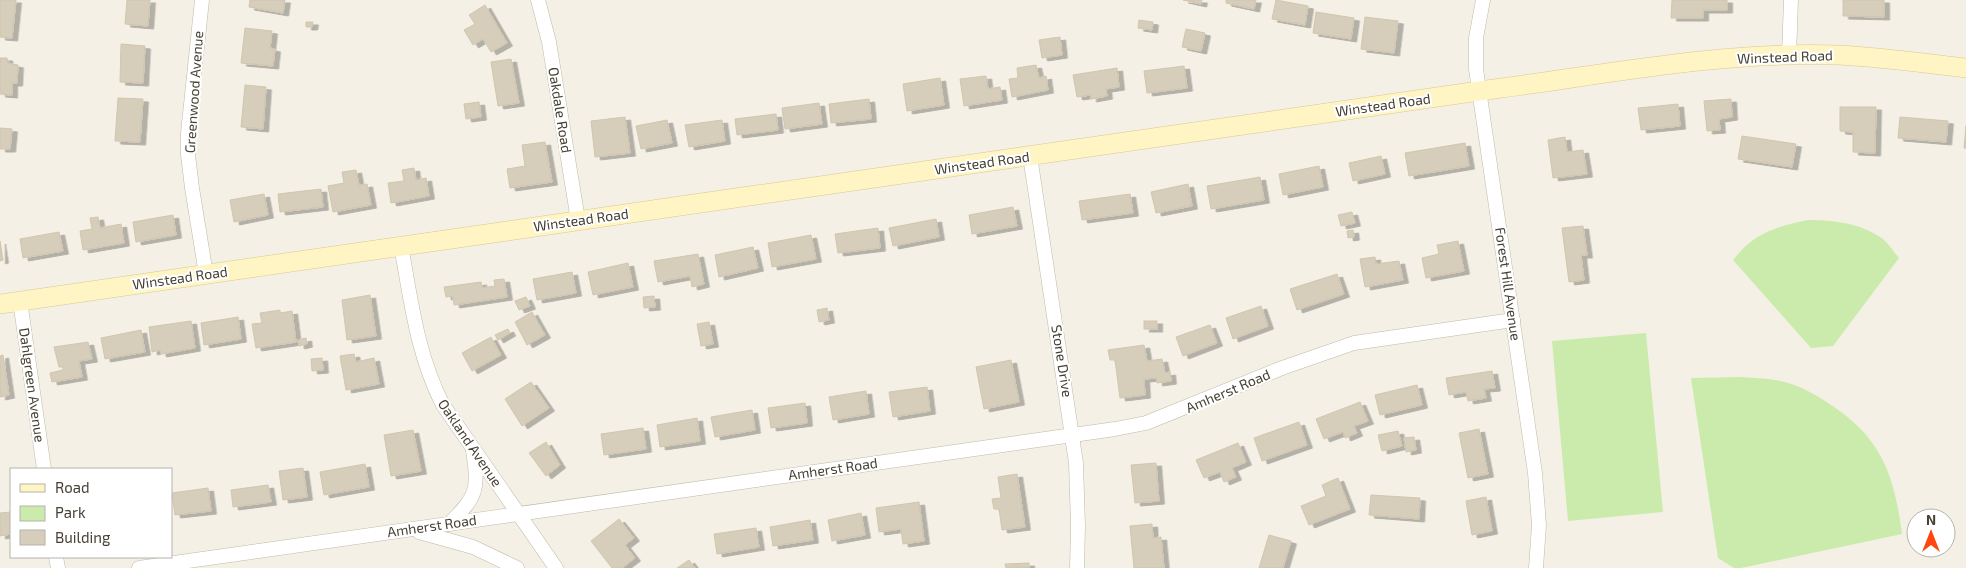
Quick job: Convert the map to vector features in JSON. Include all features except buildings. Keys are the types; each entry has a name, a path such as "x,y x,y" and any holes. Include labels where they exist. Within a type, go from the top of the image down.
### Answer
{"street":[{"name":"Greenwood Avenue","path":"202,0 188,133 188,155 206,274"},
{"name":"Oakdale Road","path":"538,0 549,42 578,220"},
{"name":"Forest Hill Avenue","path":"1482,0 1476,38 1476,69 1538,498 1539,526 1536,568"},
{"path":"1789,56 1791,0"},
{"name":"Winstead Road","path":"0,304 1479,90 1689,62 1837,55 1966,68"},
{"name":"Stone Drive","path":"1030,156 1073,434 1078,502 1077,568"},
{"name":"Oakland Avenue","path":"401,246 417,332 433,385 443,404 556,568"},
{"name":"Dahlgreen Avenue","path":"20,301 44,468"},
{"name":"Amherst Road","path":"139,568 1115,429 1146,423 1282,368 1354,343 1513,320"},
{"path":"449,524 473,496 476,485 473,446"},
{"path":"408,530 431,534 473,547 516,568"}],"green space":[{"path":"1808,220 1836,222 1863,228 1883,239 1899,258 1833,346 1811,348 1733,260 1749,243 1766,232 1785,225"},
{"path":"1646,333 1663,512 1568,521 1552,341"},
{"path":"1740,377 1775,380 1803,388 1828,403 1861,429 1873,443 1889,475 1895,493 1902,534 1741,568 1734,568 1718,558 1691,378"}]}
